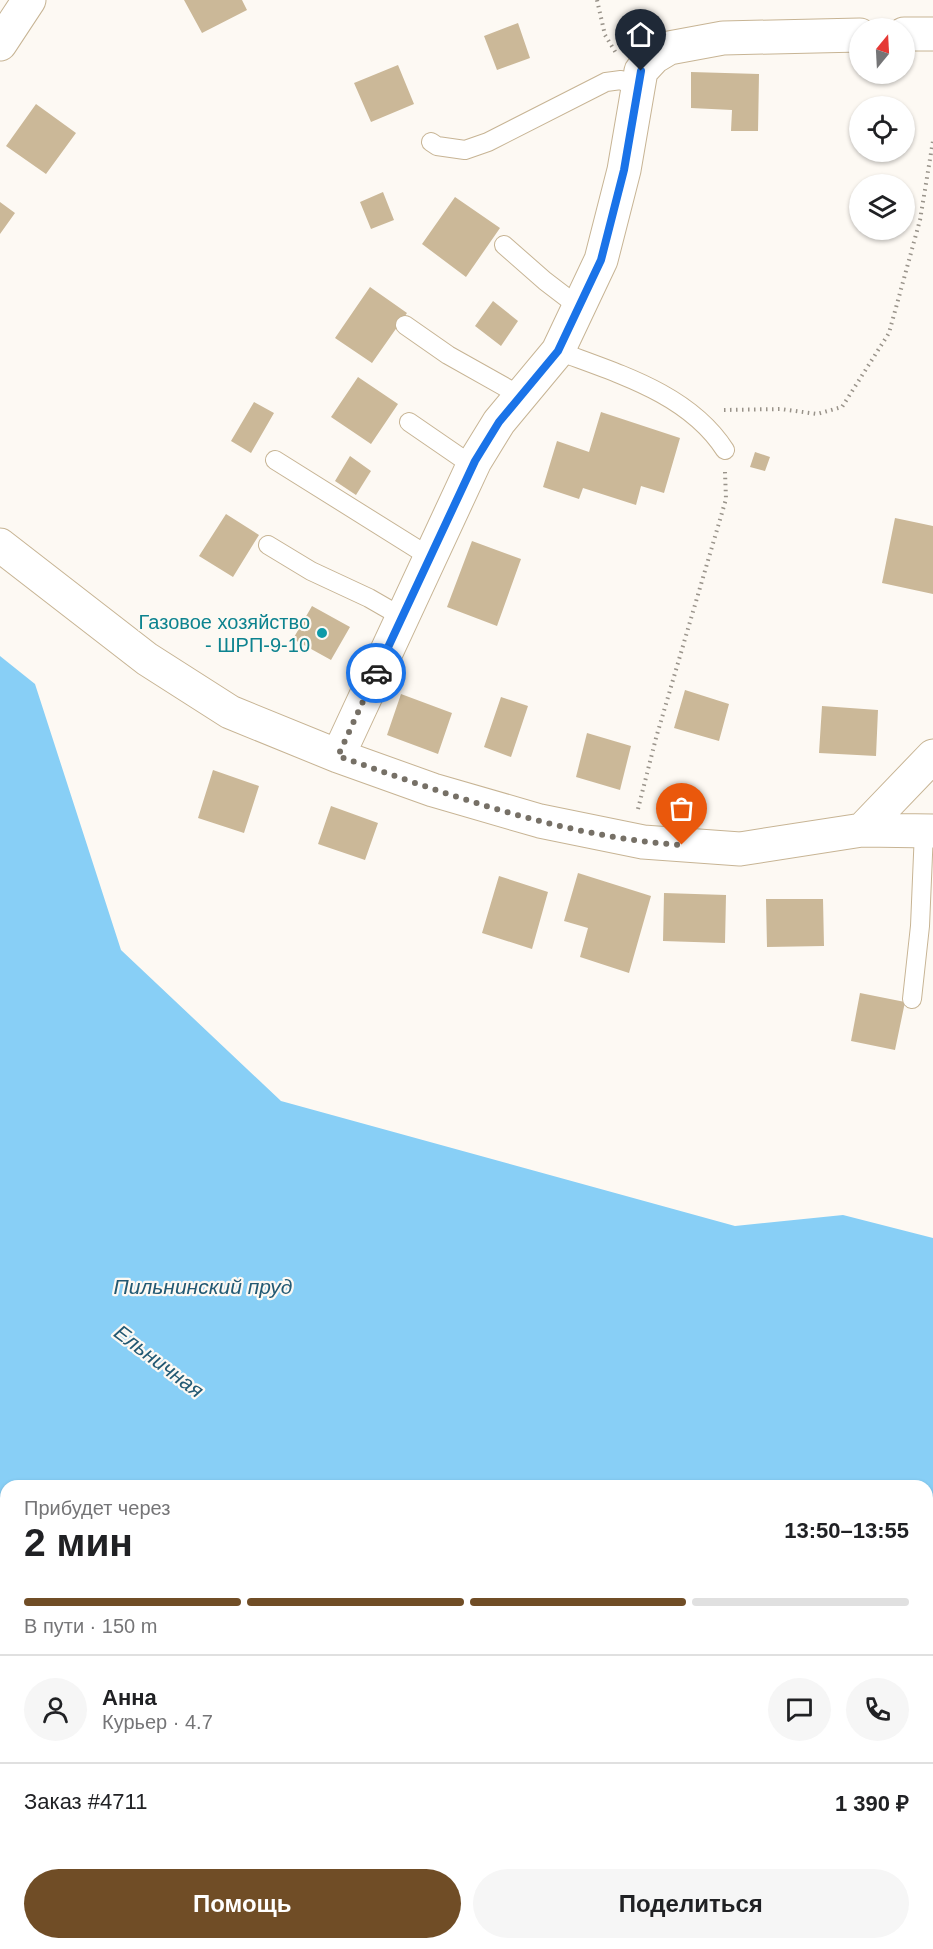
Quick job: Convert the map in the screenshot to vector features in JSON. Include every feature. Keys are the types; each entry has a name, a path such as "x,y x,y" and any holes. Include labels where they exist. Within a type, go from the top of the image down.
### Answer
{"street":[{"path":"0,44 29,0"},
{"path":"915,34 933,34"},
{"path":"338,756 473,466 499,422 558,351 601,260 624,170 639,79 654,57 669,48 723,38 849,35"},
{"path":"0,545 147,659 230,712 338,756 433,790 540,820 631,840 740,849 862,830 928,831"},
{"path":"862,830 933,756"}],"lane":[{"path":"431,142 437,146 465,150 488,142 606,82 639,79"},
{"path":"504,245 579,307"},
{"path":"405,325 448,355 521,396"},
{"path":"558,351 660,392 685,406 713,432 725,450"},
{"path":"409,422 473,466"},
{"path":"275,460 430,557"},
{"path":"268,545 310,572 369,598 402,617"},
{"path":"912,999 928,831"}],"path":[{"path":"597,0 604,35 639,79"},
{"path":"685,406 739,411 781,410 817,414 842,407 890,333 920,220 933,141"},
{"path":"631,840 656,738 726,500 725,450"}],"water":[{"name":"Пильнинский пруд","path":"0,656 35,684 121,950 281,1101 735,1226 843,1215 933,1238 933,1480 0,1480"}],"building":[{"path":"184,0 242,0 247,10 202,33"},
{"path":"518,23 530,58 497,70 484,36"},
{"path":"398,65 414,104 371,122 354,83"},
{"path":"691,72 759,74 758,131 731,131 732,110 691,108"},
{"path":"36,104 76,133 46,174 6,146"},
{"path":"383,192 394,220 371,229 360,202"},
{"path":"455,197 500,228 466,277 422,244"},
{"path":"0,202 15,213 0,234"},
{"path":"370,287 407,313 372,363 335,338"},
{"path":"493,301 518,321 501,346 475,326"},
{"path":"358,377 398,404 371,444 331,417"},
{"path":"254,402 274,413 251,453 231,441"},
{"path":"601,412 680,438 664,493 641,486 636,505 583,488 579,499 543,487 557,441 589,452"},
{"path":"755,452 770,457 765,471 750,467"},
{"path":"350,456 371,471 356,495 335,481"},
{"path":"226,514 259,535 233,577 199,556"},
{"path":"895,518 933,526 933,594 882,583"},
{"path":"472,541 521,559 497,626 447,607"},
{"name":"Газовое хозяйство - ШРП-9-10","path":"312,606 350,627 331,660 293,639"},
{"path":"685,690 729,704 719,741 674,728"},
{"path":"401,694 452,713 438,754 387,735"},
{"path":"501,697 528,706 511,757 484,747"},
{"path":"822,706 878,710 876,756 819,753"},
{"path":"587,733 631,746 620,790 576,777"},
{"path":"213,770 259,786 244,833 198,818"},
{"path":"331,806 378,823 365,860 318,844"},
{"path":"578,873 651,896 629,973 580,957 588,928 564,921"},
{"path":"499,876 548,892 532,949 482,933"},
{"path":"664,893 726,895 725,943 663,941"},
{"path":"766,899 823,899 824,946 767,947"},
{"path":"860,993 905,1002 895,1050 851,1041"}],"way so far":[{"path":"376,673 338,756 433,790 540,820 643,842 682,845"}],"place":[{"name":"Газовое хозяйство - ШРП-9-10","path":"322,633"}],"route":[{"path":"376,673 475,461 499,422 558,351 601,260 624,170 641,71"}],"water label":[{"name":"Ельничная","path":"159,1361"}]}
